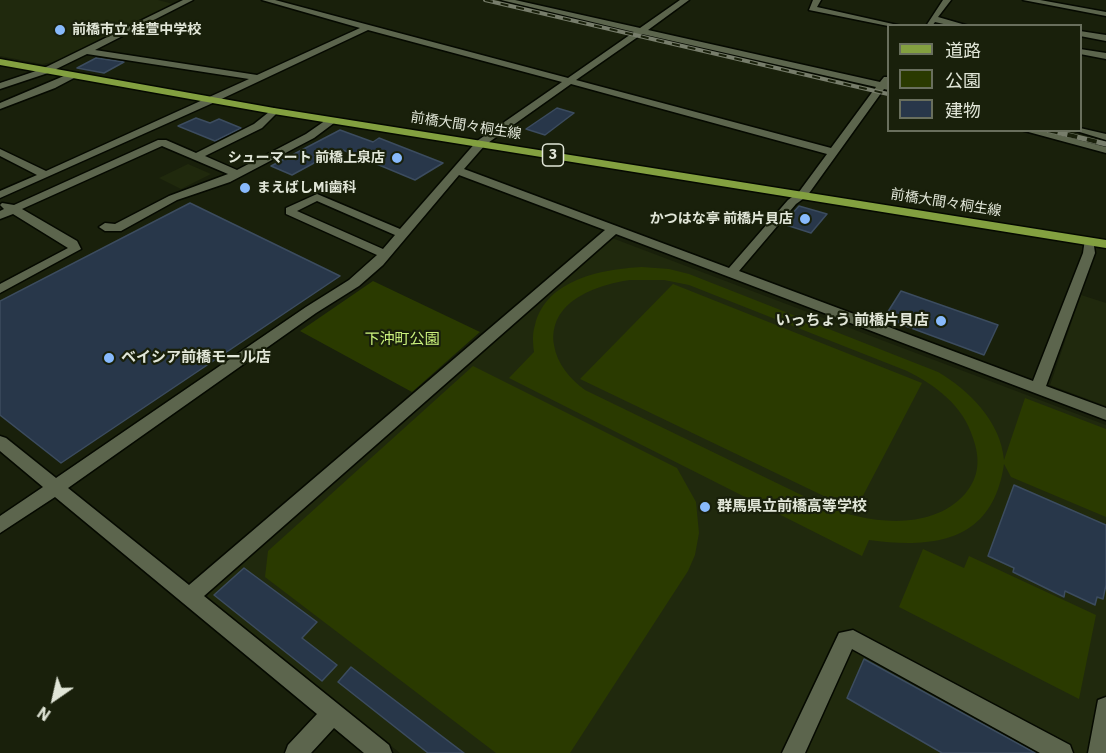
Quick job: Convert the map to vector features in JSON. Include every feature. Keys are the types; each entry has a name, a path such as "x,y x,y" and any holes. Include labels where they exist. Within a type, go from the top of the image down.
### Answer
{"main road":[{"name":"前橋大間々桐生線","path":"0,62 274,111 1106,244"}],"street":[{"path":"0,86 45,71 189,0"},
{"path":"266,0 833,152"},
{"path":"504,0 884,86 803,194 792,202 730,274"},
{"path":"0,526 311,310 354,283 384,254 481,143 685,0"},
{"path":"817,0 811,7 889,24"},
{"path":"947,0 931,22 948,24"},
{"path":"1027,0 1059,3 1106,14"},
{"path":"0,195 366,28"},
{"path":"1082,33 1106,38"},
{"path":"85,51 257,78"},
{"path":"1082,51 1106,56"},
{"path":"0,106 52,86 71,76"},
{"path":"197,156 258,126 274,111"},
{"path":"105,227 117,228 173,198 237,174 310,136 333,120"},
{"path":"1082,131 1106,137"},
{"path":"1034,132 1106,150"},
{"path":"0,215 162,142 237,174"},
{"path":"116,144 135,153"},
{"path":"0,152 46,175"},
{"path":"456,170 606,225 612,231 1106,414"},
{"path":"384,254 290,212 290,210 317,196 402,234"},
{"path":"0,202 73,244 75,249 0,288"},
{"path":"189,597 612,231"},
{"path":"1038,388 1089,253 1089,242"},
{"path":"0,442 381,753"},
{"path":"793,753 846,640 853,639 1062,753"},
{"path":"1099,753 1106,708"},
{"path":"296,753 333,713"}],"shaded area":[{"name":"前橋市立 桂萱中学校","path":"0,0 158,0 173,4 59,61 42,64 0,56"},
{"path":"188,164 211,174 181,189 159,178"},
{"name":"群馬県立前橋高等学校","path":"612,238 1106,425 1106,753 400,753 207,598 210,588"},
{"path":"1081,295 1106,303 1106,406 1050,385"}],"green space":[{"path":"669,269 689,274 938,372 961,388 982,408 997,433 1004,460 1025,398 1106,429 1106,517 1011,477 1004,464 998,490 988,510 974,524 958,534 938,540 917,543 869,540 862,556 509,378 534,352 535,325 541,309 551,297 563,287 578,280 610,270","holes":["630,280 664,280 689,285 907,371 928,383 947,397 968,426 978,460 976,474 970,487 951,506 934,515 897,521 858,516 822,505 585,390 574,381 558,358 554,345 554,330 558,317 577,298 603,286"]},
{"name":"下沖町公園","path":"373,281 480,332 412,392 300,331"},
{"path":"673,284 922,383 855,511 580,379"},
{"path":"473,366 677,468 696,502 699,533 695,555 688,571 570,753 496,753 265,577 268,551"},
{"path":"923,549 964,568 969,556 1096,615 1079,699 899,607"}],"building":[{"path":"96,58 124,62 104,73 77,68"},
{"path":"557,108 574,113 545,135 526,129"},
{"path":"196,118 210,123 219,119 241,128 215,141 178,126"},
{"path":"340,130 373,142 379,138 443,163 415,180 343,150 336,151 292,175 271,166"},
{"name":"ベイシア前橋モール店","path":"190,203 340,276 61,463 0,415 0,301"},
{"name":"かつはな亭 前橋片貝店","path":"799,206 827,214 811,233 783,224"},
{"name":"いっちょう 前橋片貝店","path":"901,291 998,325 984,355 884,318"},
{"path":"1014,485 1106,525 1106,585 1103,599 1097,597 1095,605 1065,591 1064,597 1013,572 1014,568 988,556"},
{"path":"244,568 317,622 302,638 337,665 322,681 214,595"},
{"path":"864,659 1035,753 942,753 847,698"},
{"path":"351,667 464,753 428,753 338,682"}],"railway":[{"path":"485,0 887,94"},
{"path":"1056,132 1106,144"}],"place":[{"name":"前橋市立 桂萱中学校","path":"60,30"},
{"name":"シューマート 前橋上泉店","path":"397,158"},
{"name":"まえばしMi歯科","path":"245,188"},
{"name":"かつはな亭 前橋片貝店","path":"805,219"},
{"name":"いっちょう 前橋片貝店","path":"941,321"},
{"name":"ベイシア前橋モール店","path":"109,358"},
{"name":"群馬県立前橋高等学校","path":"705,507"}]}
